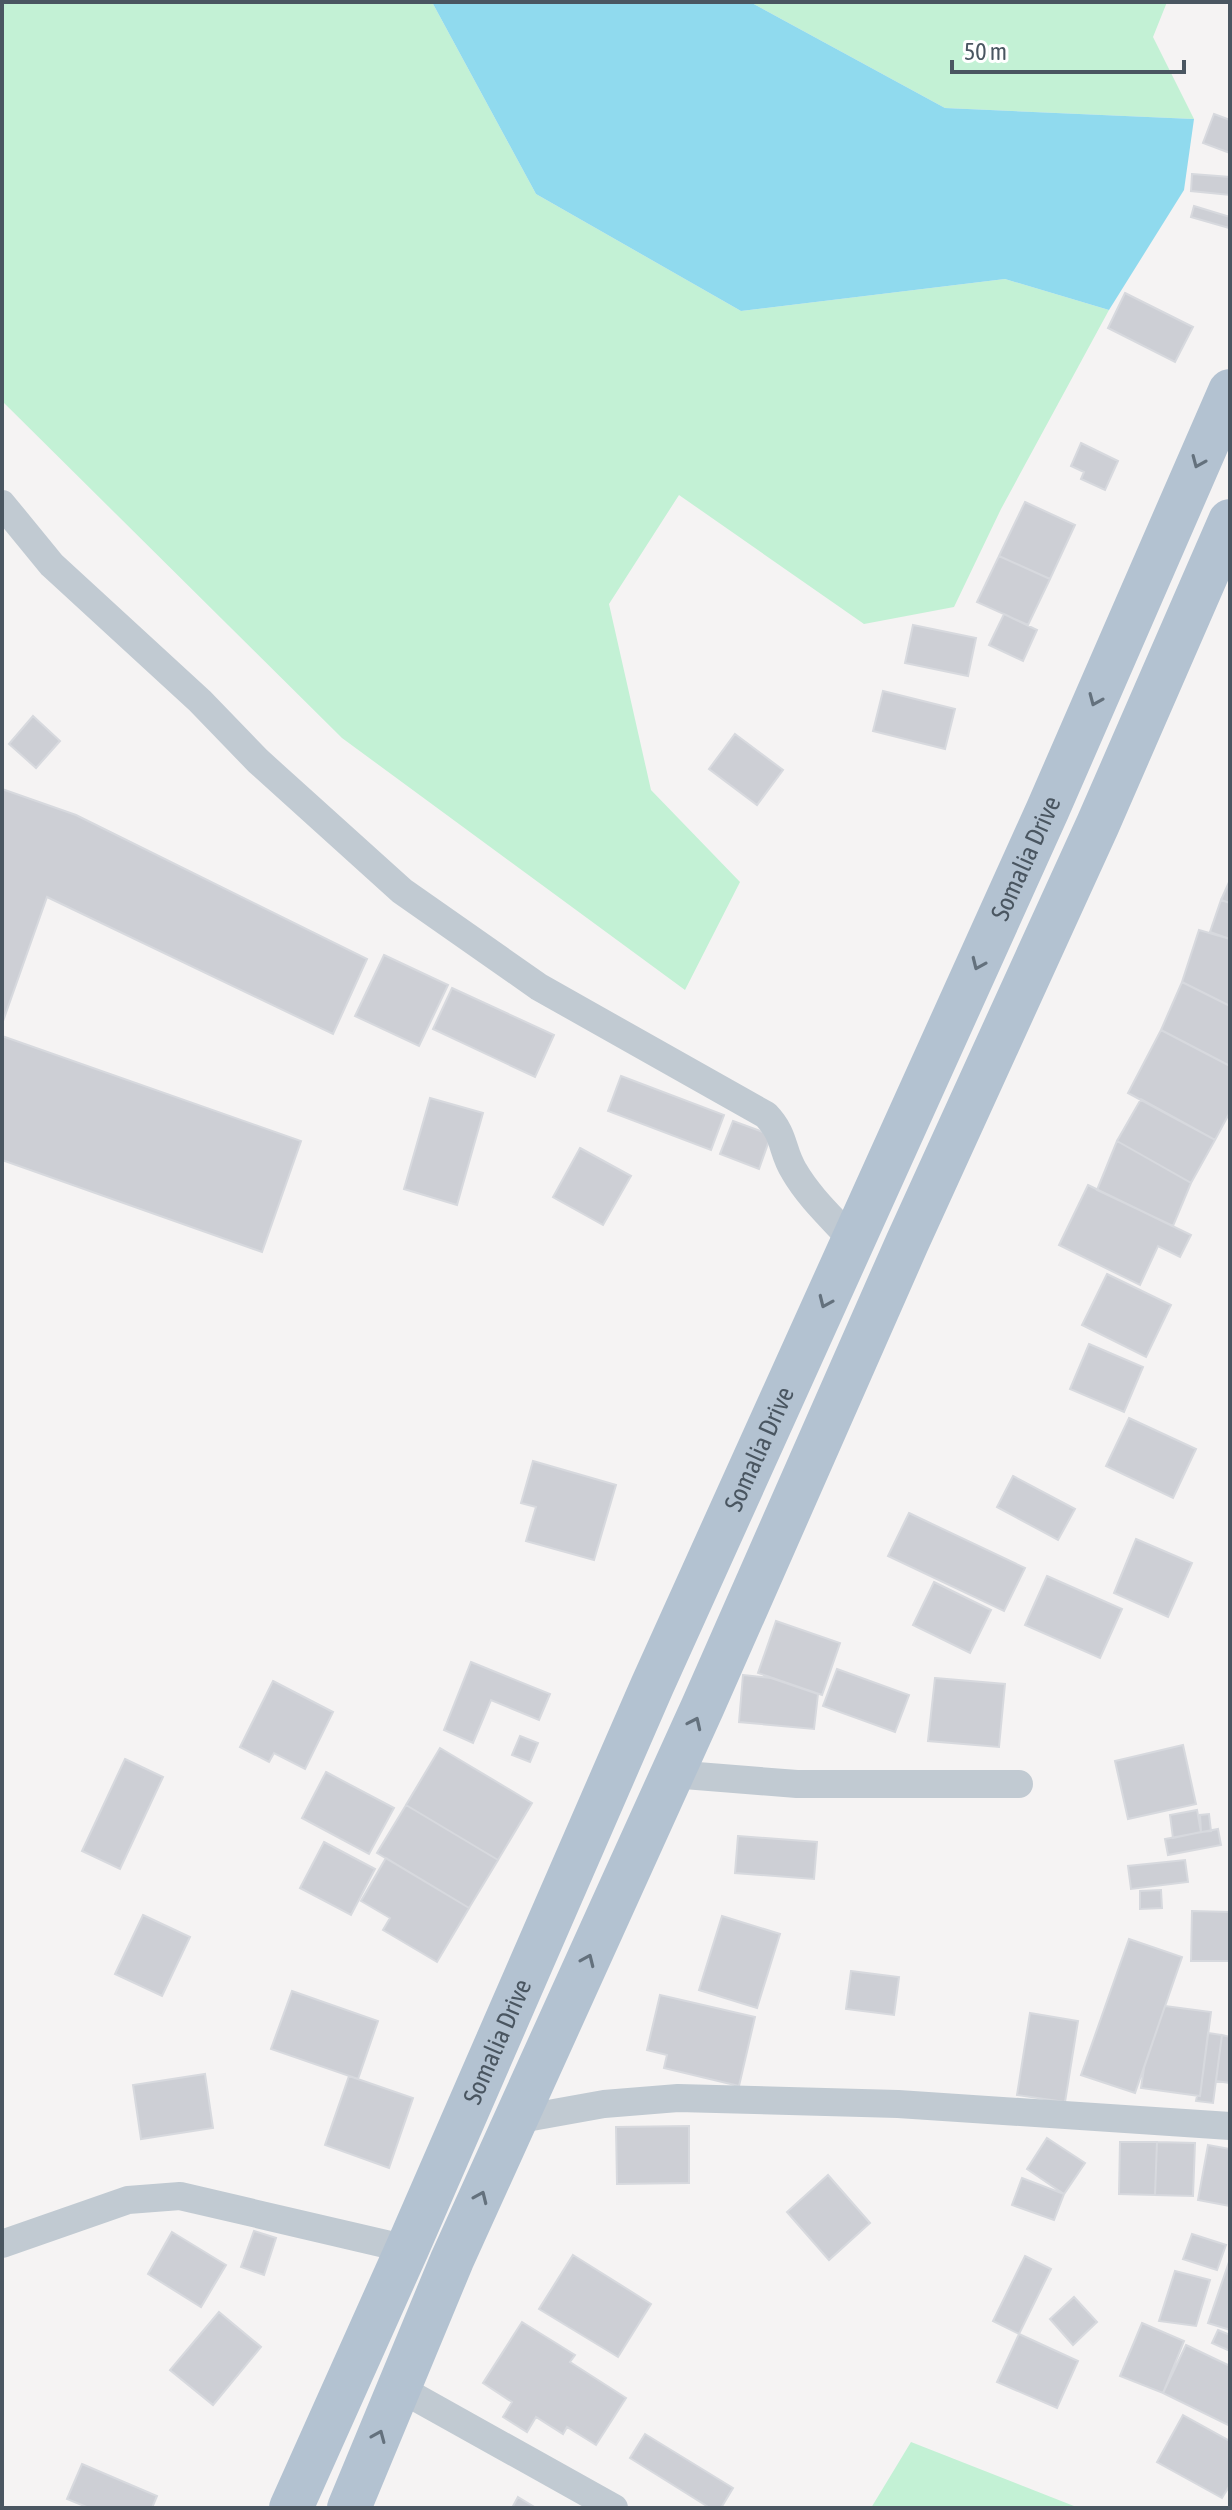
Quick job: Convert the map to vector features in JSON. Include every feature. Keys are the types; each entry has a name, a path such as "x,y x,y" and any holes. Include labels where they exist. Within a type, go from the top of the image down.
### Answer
{"main road":[{"name":"Somalia Drive","path":"291,2508 639,1715 1048,809 1230,391"},
{"name":"Somalia Drive","path":"349,2508 452,2260 1098,824 1230,521"}],"street":[{"path":"2,504 52,565 200,701 258,761 402,891 539,987 766,1115 778,1127 791,1167 805,1188 852,1240"},
{"path":"672,1774 797,1784 1019,1784"},
{"path":"515,2120 604,2104 678,2098 898,2104 1230,2126"},
{"path":"2,2244 128,2200 180,2196 407,2249"},
{"path":"399,2388 614,2508"}],"green space":[{"path":"2,2 432,2 536,194 741,311 1005,279 1109,310 1001,509 954,607 864,624 679,495 609,604 651,790 740,882 685,990 342,738 2,401"},
{"path":"750,2 1167,2 1153,37 1194,119 945,108"},
{"path":"911,2442 1079,2508 871,2508"}],"water":[{"path":"432,2 750,2 945,108 1194,119 1184,190 1109,310 1005,279 741,311 536,194"}],"building":[{"path":"1214,114 1230,120 1230,153 1203,143"},
{"path":"1192,174 1230,177 1230,195 1191,191"},
{"path":"1194,206 1230,217 1229,228 1191,217"},
{"path":"1125,293 1193,327 1175,362 1108,328"},
{"path":"1081,443 1118,461 1105,490 1081,479 1084,472 1071,466"},
{"path":"1025,502 1075,525 1050,579 999,556"},
{"path":"999,556 1050,579 1028,625 977,602"},
{"path":"1004,614 1037,630 1023,661 989,645"},
{"path":"913,625 976,638 968,676 905,663"},
{"path":"883,691 955,709 945,749 873,731"},
{"path":"33,716 60,741 36,768 9,744"},
{"path":"735,734 783,770 757,805 709,769"},
{"path":"2,789 76,815 367,959 333,1034 47,897 2,1024"},
{"path":"1230,880 1230,903 1221,900"},
{"path":"1221,900 1230,903 1230,939 1210,932"},
{"path":"1199,930 1230,939 1230,1006 1182,982"},
{"path":"384,955 448,985 419,1046 355,1016"},
{"path":"1182,982 1230,1006 1230,1066 1161,1030"},
{"path":"452,988 554,1035 535,1077 433,1029"},
{"path":"1161,1030 1230,1066 1230,1112 1215,1140 1128,1093"},
{"path":"2,1036 301,1141 262,1252 2,1160"},
{"path":"621,1076 724,1115 711,1150 608,1111"},
{"path":"430,1098 483,1113 457,1205 404,1189"},
{"path":"1141,1099 1215,1140 1191,1183 1117,1141"},
{"path":"733,1121 771,1135 759,1169 720,1154"},
{"path":"1117,1141 1191,1183 1173,1226 1097,1190"},
{"path":"580,1148 631,1176 603,1225 553,1197"},
{"path":"1088,1185 1191,1235 1180,1257 1158,1246 1140,1285 1059,1245"},
{"path":"1107,1274 1171,1305 1146,1357 1082,1325"},
{"path":"1089,1344 1143,1367 1124,1412 1070,1389"},
{"path":"1129,1418 1196,1449 1173,1498 1106,1466"},
{"path":"533,1461 616,1485 594,1560 526,1541 536,1507 521,1503"},
{"path":"1013,1476 1075,1509 1058,1540 997,1507"},
{"path":"909,1513 1025,1568 1004,1611 888,1556"},
{"path":"1136,1539 1192,1563 1168,1617 1114,1593"},
{"path":"1047,1576 1122,1609 1100,1658 1025,1625"},
{"path":"934,1582 991,1610 970,1653 913,1625"},
{"path":"776,1621 840,1643 822,1695 758,1673"},
{"path":"471,1662 550,1694 539,1720 491,1700 473,1743 444,1730"},
{"path":"837,1669 909,1695 895,1732 823,1706"},
{"path":"743,1675 771,1678 818,1694 814,1729 739,1722"},
{"path":"935,1678 1005,1684 999,1747 928,1741"},
{"path":"273,1681 333,1712 305,1769 274,1753 269,1762 240,1747"},
{"path":"520,1736 538,1743 530,1762 512,1755"},
{"path":"1183,1745 1196,1804 1128,1819 1115,1761"},
{"path":"440,1748 532,1803 498,1860 406,1805"},
{"path":"125,1759 163,1777 120,1869 82,1851"},
{"path":"326,1772 394,1808 369,1854 302,1818"},
{"path":"406,1805 498,1860 469,1908 377,1853"},
{"path":"1197,1810 1201,1832 1173,1838 1170,1815"},
{"path":"1209,1814 1211,1831 1201,1832 1200,1815"},
{"path":"1218,1829 1221,1845 1168,1855 1165,1839"},
{"path":"738,1836 817,1842 814,1879 735,1873"},
{"path":"324,1842 375,1869 351,1915 300,1888"},
{"path":"386,1858 469,1908 437,1962 383,1930 390,1918 361,1901"},
{"path":"1185,1860 1188,1882 1131,1889 1128,1866"},
{"path":"1161,1890 1162,1908 1140,1909 1140,1891"},
{"path":"1192,1911 1230,1912 1230,1961 1191,1961"},
{"path":"143,1915 190,1937 162,1996 115,1974"},
{"path":"722,1916 780,1934 757,2008 699,1990"},
{"path":"1129,1939 1182,1957 1135,2093 1081,2075"},
{"path":"851,1971 899,1977 894,2015 846,2009"},
{"path":"292,1991 378,2021 358,2079 271,2049"},
{"path":"660,1995 755,2017 739,2086 664,2068 667,2055 647,2050"},
{"path":"1165,2006 1211,2012 1200,2096 1141,2088 1144,2068"},
{"path":"1030,2013 1078,2021 1065,2102 1017,2095"},
{"path":"1208,2033 1222,2035 1213,2103 1196,2101 1200,2096"},
{"path":"1222,2035 1230,2037 1230,2083 1216,2081"},
{"path":"205,2074 213,2128 141,2139 133,2085"},
{"path":"349,2076 413,2098 389,2168 325,2145"},
{"path":"689,2126 689,2183 617,2184 616,2127"},
{"path":"1047,2138 1085,2163 1064,2194 1027,2169"},
{"path":"1120,2142 1157,2142 1155,2195 1119,2194"},
{"path":"1157,2142 1195,2143 1193,2196 1155,2195"},
{"path":"1208,2145 1230,2149 1230,2206 1198,2200"},
{"path":"828,2175 870,2223 829,2260 787,2212"},
{"path":"1022,2178 1064,2194 1054,2220 1012,2205"},
{"path":"254,2231 276,2238 264,2275 241,2267"},
{"path":"172,2232 226,2265 201,2307 148,2274"},
{"path":"1192,2234 1226,2245 1217,2270 1183,2259"},
{"path":"573,2255 651,2304 618,2357 539,2309"},
{"path":"1025,2256 1051,2269 1019,2334 993,2321"},
{"path":"1230,2259 1230,2330 1208,2323"},
{"path":"1175,2271 1210,2280 1196,2326 1159,2321"},
{"path":"1074,2297 1097,2322 1073,2345 1050,2319"},
{"path":"219,2312 261,2347 213,2405 170,2370"},
{"path":"522,2322 575,2355 570,2362 626,2398 596,2445 567,2427 563,2434 536,2417 527,2432 503,2417 512,2402 483,2383"},
{"path":"1142,2323 1184,2341 1163,2393 1120,2376"},
{"path":"1218,2330 1230,2335 1230,2351 1212,2343"},
{"path":"1019,2334 1078,2361 1057,2408 997,2382"},
{"path":"1186,2345 1230,2366 1230,2426 1163,2393"},
{"path":"1183,2415 1230,2441 1230,2485 1222,2498 1157,2462"},
{"path":"645,2434 733,2488 721,2508 710,2508 630,2458"},
{"path":"82,2464 157,2496 152,2508 89,2508 67,2499"},
{"path":"518,2497 536,2508 512,2508"}]}
